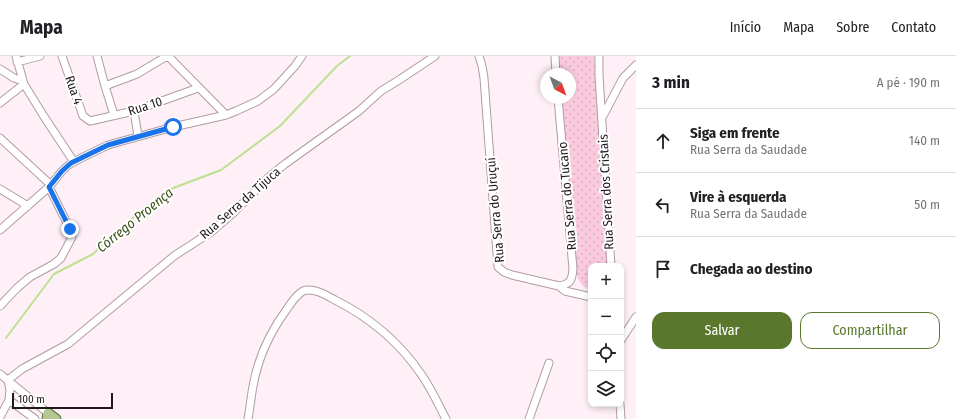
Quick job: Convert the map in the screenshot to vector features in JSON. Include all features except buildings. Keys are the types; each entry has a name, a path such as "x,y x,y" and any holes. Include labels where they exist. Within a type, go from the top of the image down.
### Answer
{"main road":[{"path":"48,416 56,419"}],"street":[{"path":"40,56 17,59 23,82 74,162"},
{"name":"Rua 4","path":"62,56 83,116 90,121"},
{"path":"97,56 114,115"},
{"path":"105,86 137,74 167,56 226,115"},
{"path":"0,230 50,186 62,171 71,163 108,145 138,136 226,115 258,101 274,89 302,56"},
{"name":"Rua Serra da Tijuca","path":"8,380 22,369 68,344 174,256 211,232 234,212 269,177 285,164 358,111 381,91 435,56"},
{"name":"Rua Serra do Uruçuí","path":"479,56 484,78 498,267 504,272 512,275 559,286 565,291 588,296"},
{"path":"555,56 556,68"},
{"name":"Rua Serra dos Cristais","path":"599,56 611,263"},
{"path":"602,118 623,78 636,65"},
{"path":"0,69 23,82"},
{"path":"0,104 23,82"},
{"name":"Rua 10","path":"90,121 134,111 198,88"},
{"name":"Rua Serra do Tucano","path":"559,104 573,269 573,277 570,282 559,286"},
{"path":"134,111 138,136"},
{"path":"0,138 50,186 70,229 72,237 61,258 54,264 30,278 0,306"},
{"path":"0,189 28,206"},
{"path":"248,419 255,378 260,358 266,345 276,324 290,305 300,294 309,290 316,291 330,297 357,312 393,340 421,374 432,391 446,419"},
{"path":"624,335 636,317"},
{"path":"530,419 550,364"},
{"path":"0,374 26,395 48,416"},
{"path":"0,417 9,400 10,390 8,380"},
{"path":"9,400 35,419"},
{"path":"620,407 621,419"}],"shaded area":[{"path":"559,56 594,56 607,263 588,263 588,289 582,285 577,275 563,104 576,104 576,68 560,68"}],"waterway":[{"name":"Córrego Proença","path":"6,338 54,274 93,254 134,217 168,190 221,170 280,126 337,66 350,56"}],"route":[{"path":"70,229 49,187 62,171 71,163 108,145 173,127"}]}
